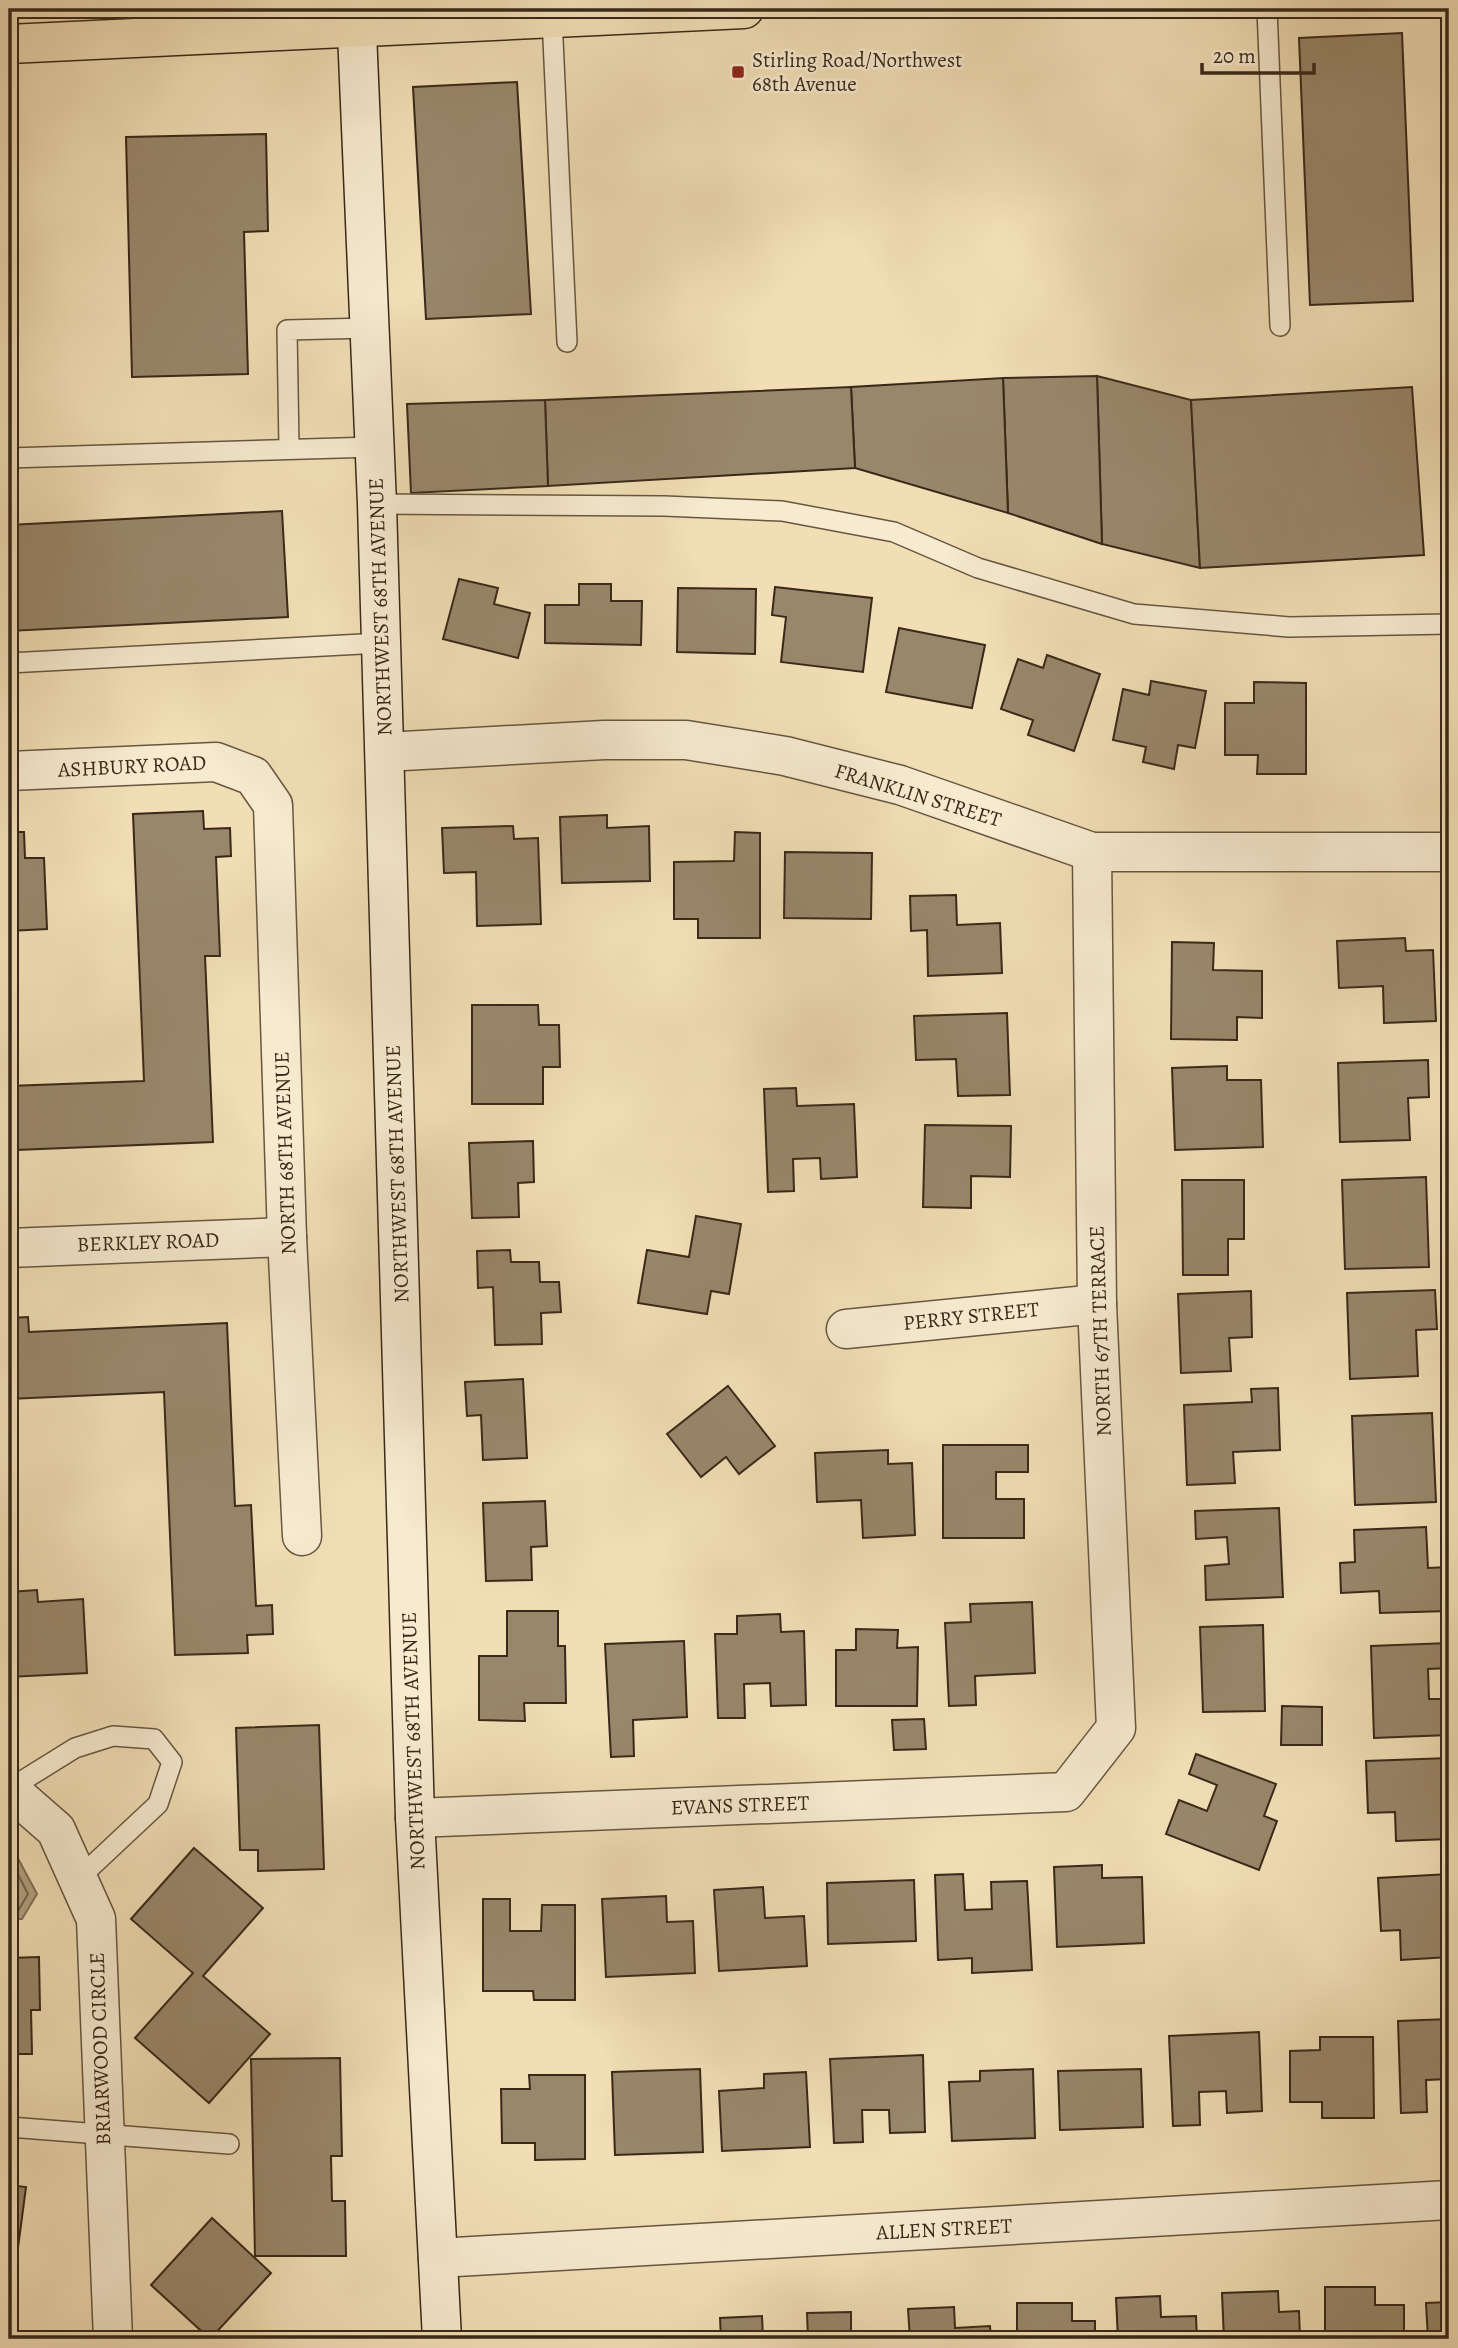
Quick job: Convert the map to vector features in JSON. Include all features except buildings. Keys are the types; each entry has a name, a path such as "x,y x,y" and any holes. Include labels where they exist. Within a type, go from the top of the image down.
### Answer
{"main road":[{"path":"9,44 356,18 552,18 744,9"}],"street":[{"name":"NORTHWEST 68TH AVENUE","path":"356,18 377,504 415,1818 442,2339"},
{"name":"FRANKLIN STREET","path":"385,752 604,740 685,740 785,756 900,785 1092,852 1449,852"},
{"name":"ASHBURY ROAD","path":"9,771 216,762 253,776"},
{"name":"NORTH 68TH AVENUE","path":"253,776 273,805 287,1237 302,1536"},
{"name":"NORTH 67TH TERRACE","path":"1066,1792 1116,1728 1097,1304 1092,852"},
{"name":"BERKLEY ROAD","path":"9,1248 287,1237"},
{"name":"PERRY STREET","path":"846,1329 1097,1304"},
{"name":"BRIARWOOD CIRCLE","path":"9,1789 56,1830 96,1919 102,2133 113,2339"},
{"name":"EVANS STREET","path":"415,1818 1066,1792"},
{"name":"ALLEN STREET","path":"438,2258 1449,2200"}],"lane":[{"path":"1267,9 1280,326"},
{"path":"552,18 567,342"},
{"path":"289,447 286,330 369,328"},
{"path":"9,458 289,447 374,447"},
{"path":"377,504 664,506 782,511 894,532 978,568 1134,614 1289,627 1449,624"},
{"path":"9,663 381,643"},
{"path":"9,1789 75,1748 113,1737 154,1740 172,1762 158,1804 78,1879"},
{"path":"9,2127 229,2144"}],"water":[{"path":"13,1849 37,1894 22,1919 9,1919 9,1850"}],"place":[{"name":"Stirling Road/Northwest 68th Avenue","path":"738,72"}]}
